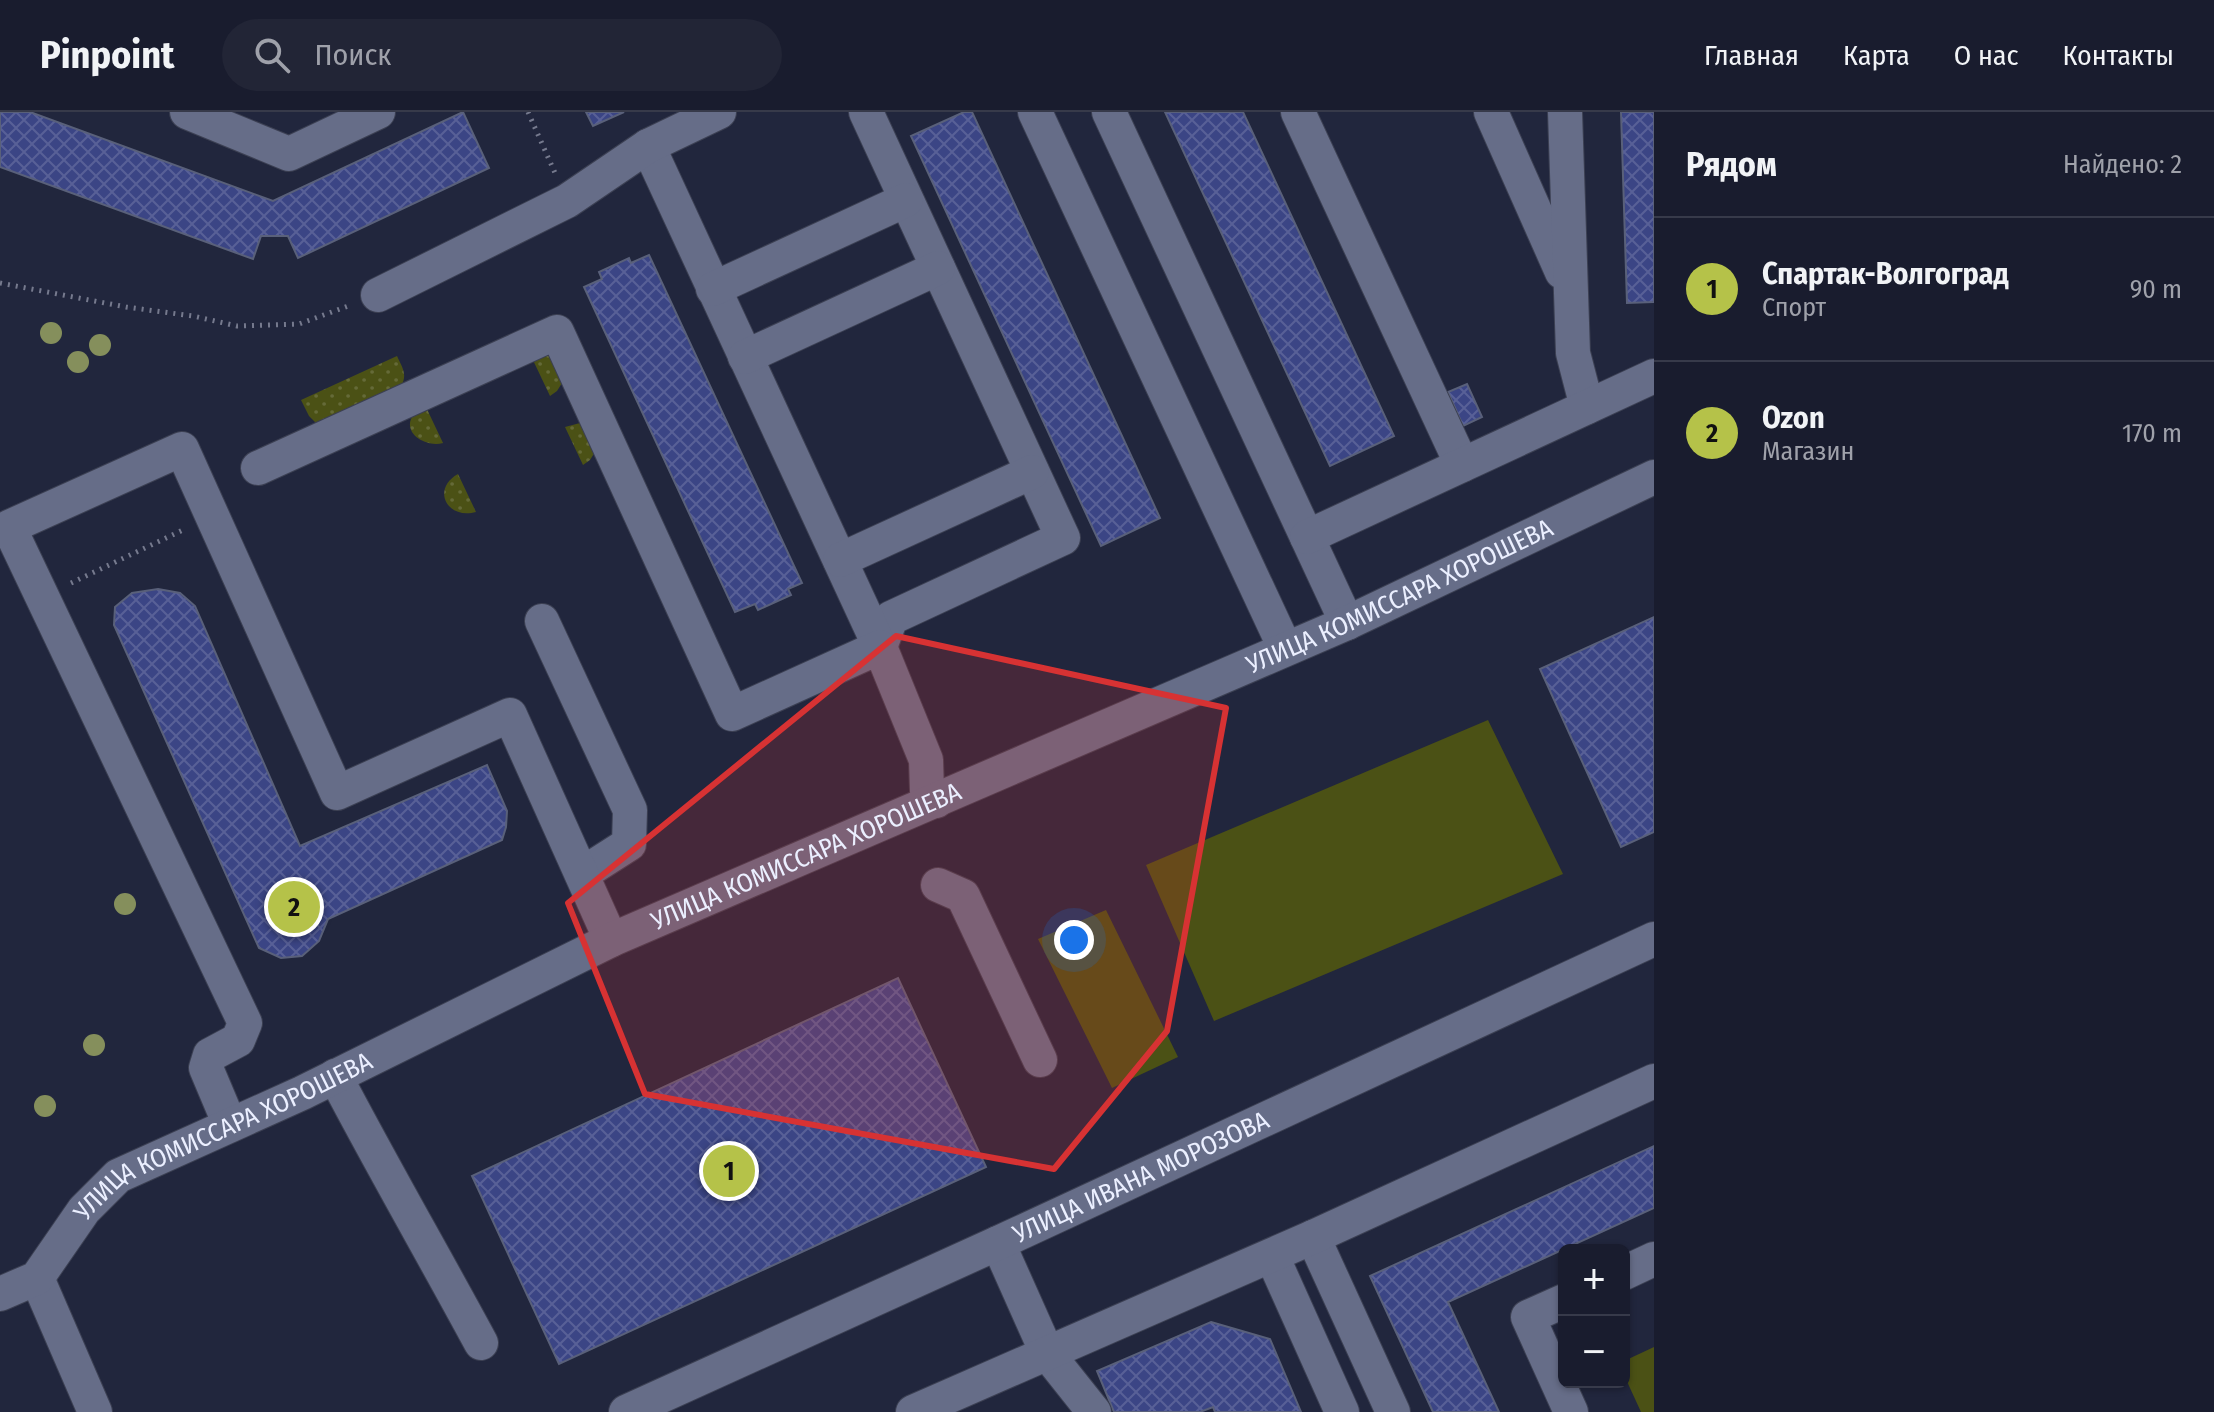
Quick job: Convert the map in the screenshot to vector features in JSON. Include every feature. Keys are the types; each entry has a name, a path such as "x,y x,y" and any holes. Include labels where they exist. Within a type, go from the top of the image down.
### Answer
{"street":[{"path":"187,112 289,154 378,112"},
{"path":"378,295 567,201 648,146 719,112"},
{"path":"258,468 557,332 732,714 880,647 891,618 1063,538 866,112"},
{"path":"1035,112 1285,648"},
{"path":"1109,112 1347,623"},
{"path":"1298,112 1462,465"},
{"path":"1491,112 1569,289"},
{"path":"1565,112 1573,353 1587,407"},
{"path":"648,146 880,647 926,760 927,791 936,801"},
{"path":"713,289 906,200"},
{"path":"745,357 938,268"},
{"path":"1307,537 1654,376"},
{"path":"230,1125 206,1068 210,1055 238,1040 245,1023 9,527 182,449 337,793 510,715 611,940"},
{"path":"840,560 1032,472"},
{"name":"УЛИЦА КОМИССАРА ХОРОШЕВА","path":"37,1278 84,1210 118,1176 335,1076 611,940 1347,623 1654,477"},
{"path":"542,621 630,810 629,844 582,874"},
{"path":"938,885 963,896 1040,1060"},
{"name":"УЛИЦА ИВАНА МОРОЗОВА","path":"626,1412 1654,939"},
{"path":"335,1076 481,1343"},
{"path":"913,1412 962,1402 1047,1353 1272,1256 1654,1081"},
{"path":"1313,1237 1393,1412"},
{"path":"998,1243 1047,1353 1094,1412"},
{"path":"1272,1256 1342,1412"},
{"path":"1630,1270 1654,1259"},
{"path":"0,1294 37,1278 95,1412"},
{"path":"1558,1304 1528,1317 1571,1412"}],"path":[{"path":"528,112 567,201"},
{"path":"0,283 237,326 299,324 378,295"},
{"path":"63,587 213,516"}],"highlighted area":[{"path":"896,636 1226,708 1167,1031 1054,1169 645,1094 568,903"}],"green space":[{"path":"547,355 554,358 562,383 550,396 532,358"},
{"path":"397,356 404,376 400,388 325,422 315,422 309,416 301,400"},
{"path":"425,405 443,443 422,441 412,432 410,421"},
{"path":"580,423 587,427 595,452 583,465 565,427"},
{"path":"458,474 476,512 457,512 446,502 445,487"},
{"path":"1488,720 1563,874 1214,1021 1146,865"},
{"path":"1106,910 1178,1057 1112,1088 1038,939"},
{"path":"1654,1347 1654,1412 1641,1412 1630,1388 1630,1358"}],"building":[{"path":"0,112 30,112 273,201 463,112 489,168 298,258 288,236 261,236 253,259 0,167"},
{"path":"586,112 624,112 593,126"},
{"path":"964,112 972,112 1160,518 1101,546 911,136"},
{"path":"1165,112 1243,112 1394,436 1330,466"},
{"path":"1621,112 1654,112 1654,302 1627,303"},
{"path":"649,255 802,583 788,589 791,595 758,610 755,604 735,612 584,287 602,279 599,272 629,258 631,263"},
{"path":"1467,384 1482,417 1463,426 1448,392"},
{"path":"158,589 180,593 195,606 300,846 487,765 507,811 502,840 328,919 319,941 302,956 281,958 259,948 114,625 115,607 132,593"},
{"path":"1654,617 1654,832 1621,847 1540,669"},
{"path":"898,978 986,1167 559,1364 472,1176"},
{"path":"1654,1146 1654,1208 1575,1244 1558,1244 1558,1252 1448,1302 1499,1412 1433,1412 1370,1276"},
{"path":"1211,1322 1270,1339 1301,1412 1215,1412 1213,1407 1200,1412 1114,1412 1097,1371"}],"place":[{"name":"Ozon","path":"294,907"},
{"name":"Спартак-Волгоград","path":"729,1171"}]}
